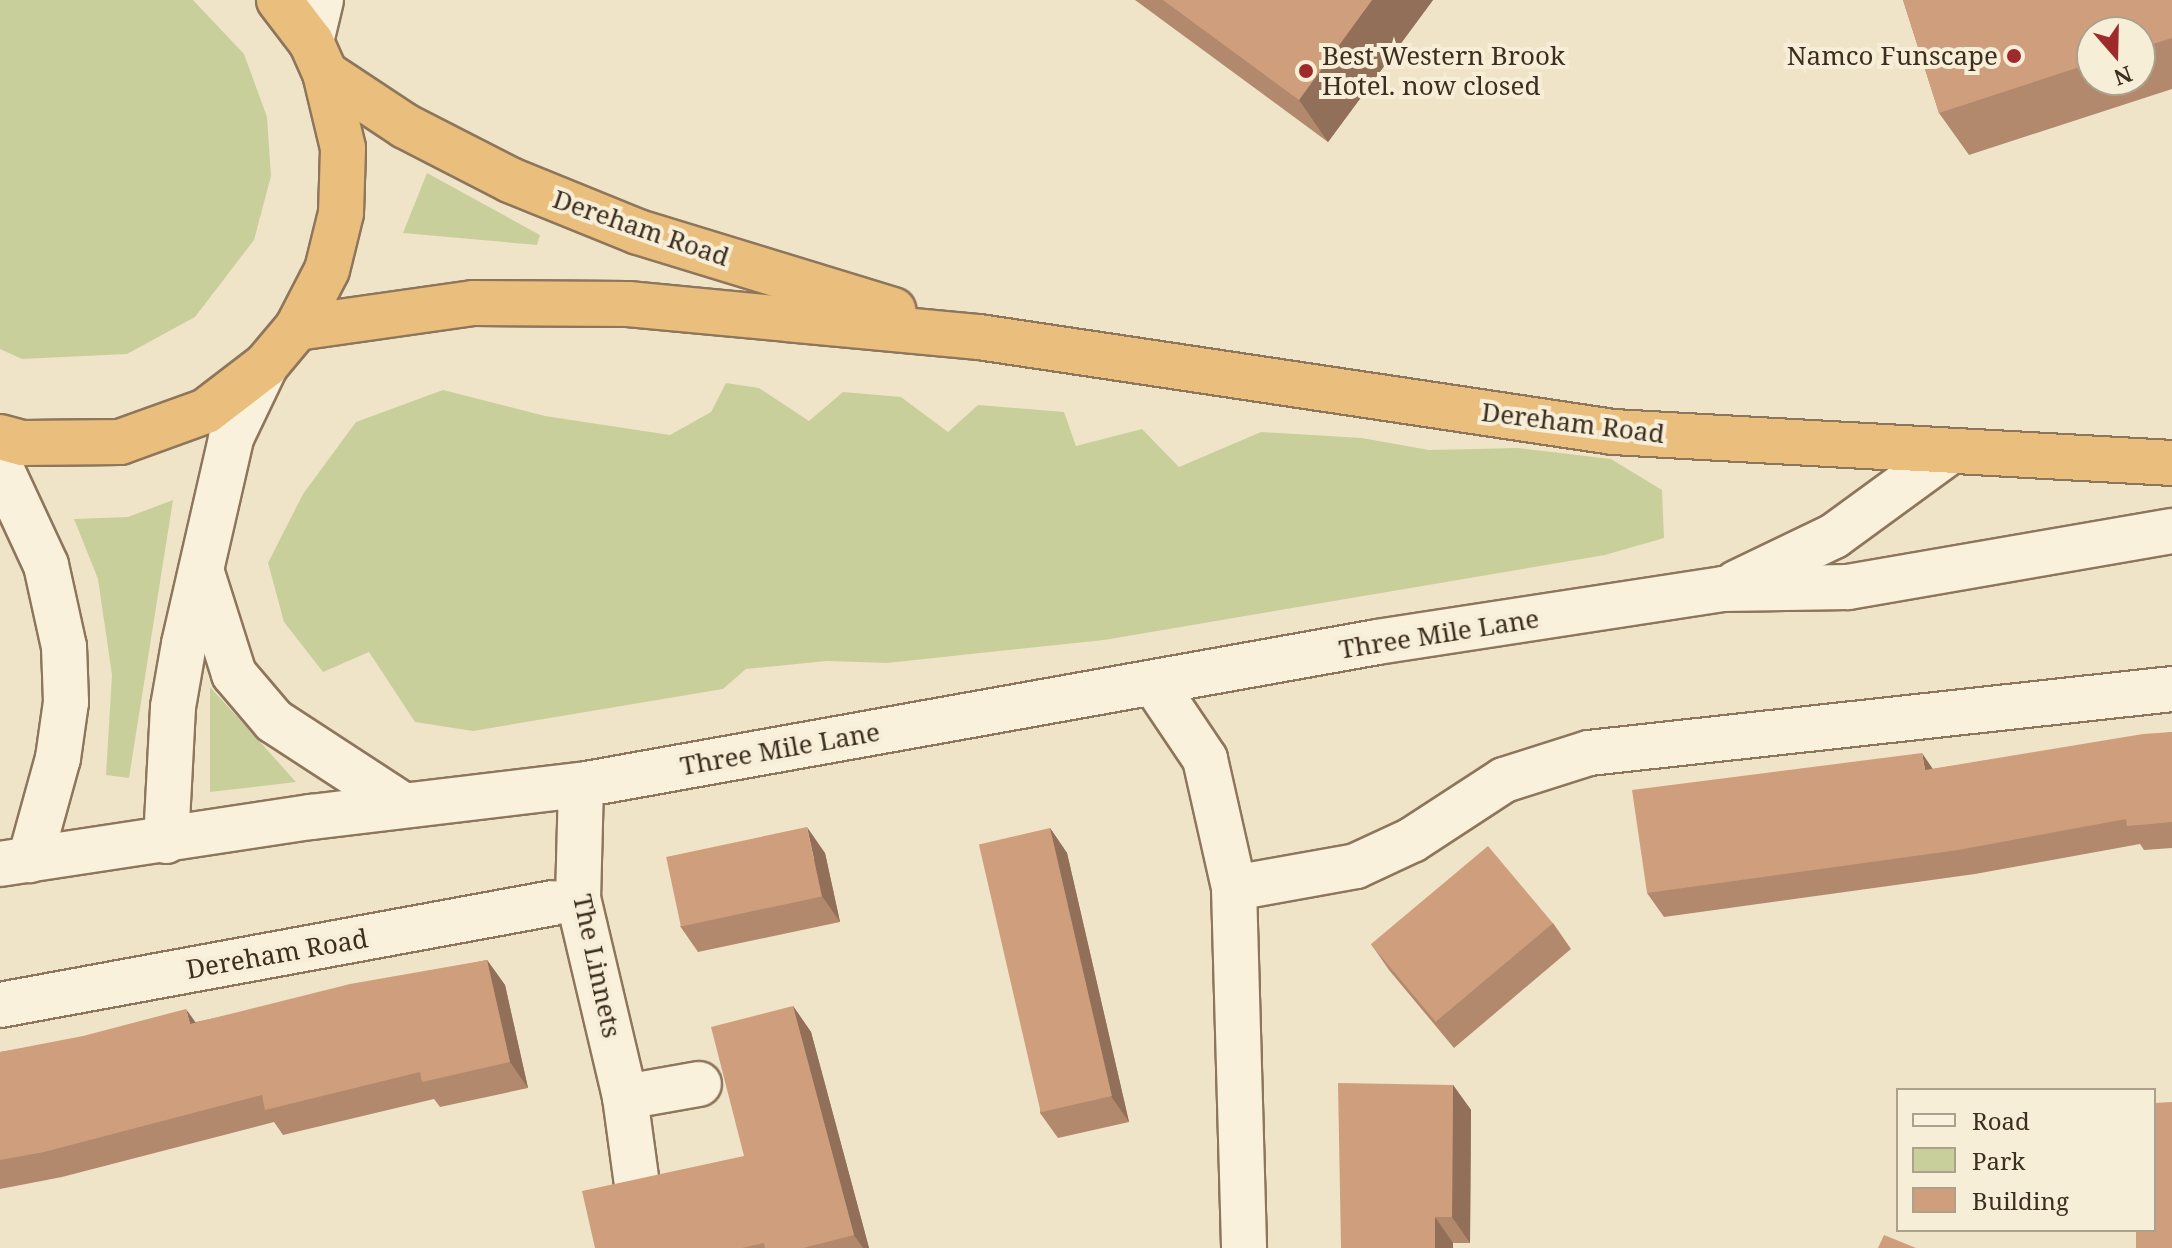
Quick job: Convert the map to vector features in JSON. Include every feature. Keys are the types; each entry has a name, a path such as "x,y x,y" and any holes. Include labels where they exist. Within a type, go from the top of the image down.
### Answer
{"highway":[{"name":"Dereham Road","path":"279,0 318,58 405,126 510,180 638,232 979,337"},
{"name":"Dereham Road","path":"0,437 23,443 120,442 206,411 266,365 297,328 327,270 341,213 343,148 318,58"},
{"name":"Dereham Road","path":"297,328 473,303 628,304 979,337 1613,432 2172,463"}],"street":[{"path":"318,58 321,0"},
{"name":"Dereham Road","path":"166,841 173,707 200,566 231,438 266,365"},
{"name":"Three Mile Lane","path":"1723,589 1834,536 1949,452"},
{"path":"0,466 46,565 64,647 66,702 58,758 15,862"},
{"name":"Three Mile Lane","path":"166,841 403,805 581,785 1156,686 1377,642 1723,589 1848,587 2172,531"},
{"path":"200,566 234,674 274,721 403,805"},
{"path":"1156,686 1205,759 1234,888 1244,1248"},
{"path":"1234,888 1356,866 1412,840 1504,780 1589,753 2172,689"},
{"name":"The Linnets","path":"581,785 578,898 625,1097 637,1185"},
{"path":"15,862 166,841"},
{"name":"Dereham Road","path":"0,1005 553,903"},
{"path":"625,1097 699,1084"}],"green space":[{"path":"0,0 193,0 244,54 267,117 271,176 254,240 195,317 127,354 22,359 0,349"},
{"path":"427,173 540,235 537,245 403,233"},
{"path":"726,383 759,388 809,421 843,392 901,397 948,432 978,405 1064,412 1076,446 1142,429 1179,467 1261,432 1362,438 1429,450 1518,448 1611,459 1662,490 1664,538 1605,555 1104,640 887,663 827,661 746,669 723,689 473,731 415,722 369,652 323,672 284,622 268,563 303,494 356,422 443,390 545,416 670,435 711,412"},
{"path":"173,500 129,778 106,775 112,675 98,579 74,519 128,517"},
{"path":"210,687 252,733 296,782 210,792"}],"building":[{"path":"1163,0 1372,0 1299,100"},
{"path":"1903,0 2172,0 2172,38 2156,43 2156,16 2076,16 2076,68 1939,113"},
{"path":"2172,732 2172,822 2127,826 2126,819 1958,850 1647,893 1632,790 1922,753 1925,770 2143,734"},
{"path":"807,827 822,896 681,926 666,857"},
{"path":"1050,828 1112,1096 1041,1112 979,844"},
{"path":"1488,846 1553,923 1436,1022 1371,944"},
{"path":"487,960 510,1062 422,1082 420,1072 265,1110 262,1095 44,1152 0,1160 0,1052 83,1036 186,1009 190,1024 350,984"},
{"path":"793,1006 854,1235 803,1248 765,1248 764,1243 742,1248 595,1248 582,1191 744,1156 711,1027"},
{"path":"1338,1083 1453,1085 1452,1217 1435,1217 1435,1248 1341,1248"},
{"path":"2172,1102 2172,1248 2136,1248 2136,1232 2156,1232 2156,1103"},
{"path":"1884,1235 1916,1248 1878,1248"}],"place":[{"name":"Namco Funscape","path":"2014,56"},
{"name":"Best Western Brook Hotel. now closed","path":"1306,71"}]}
